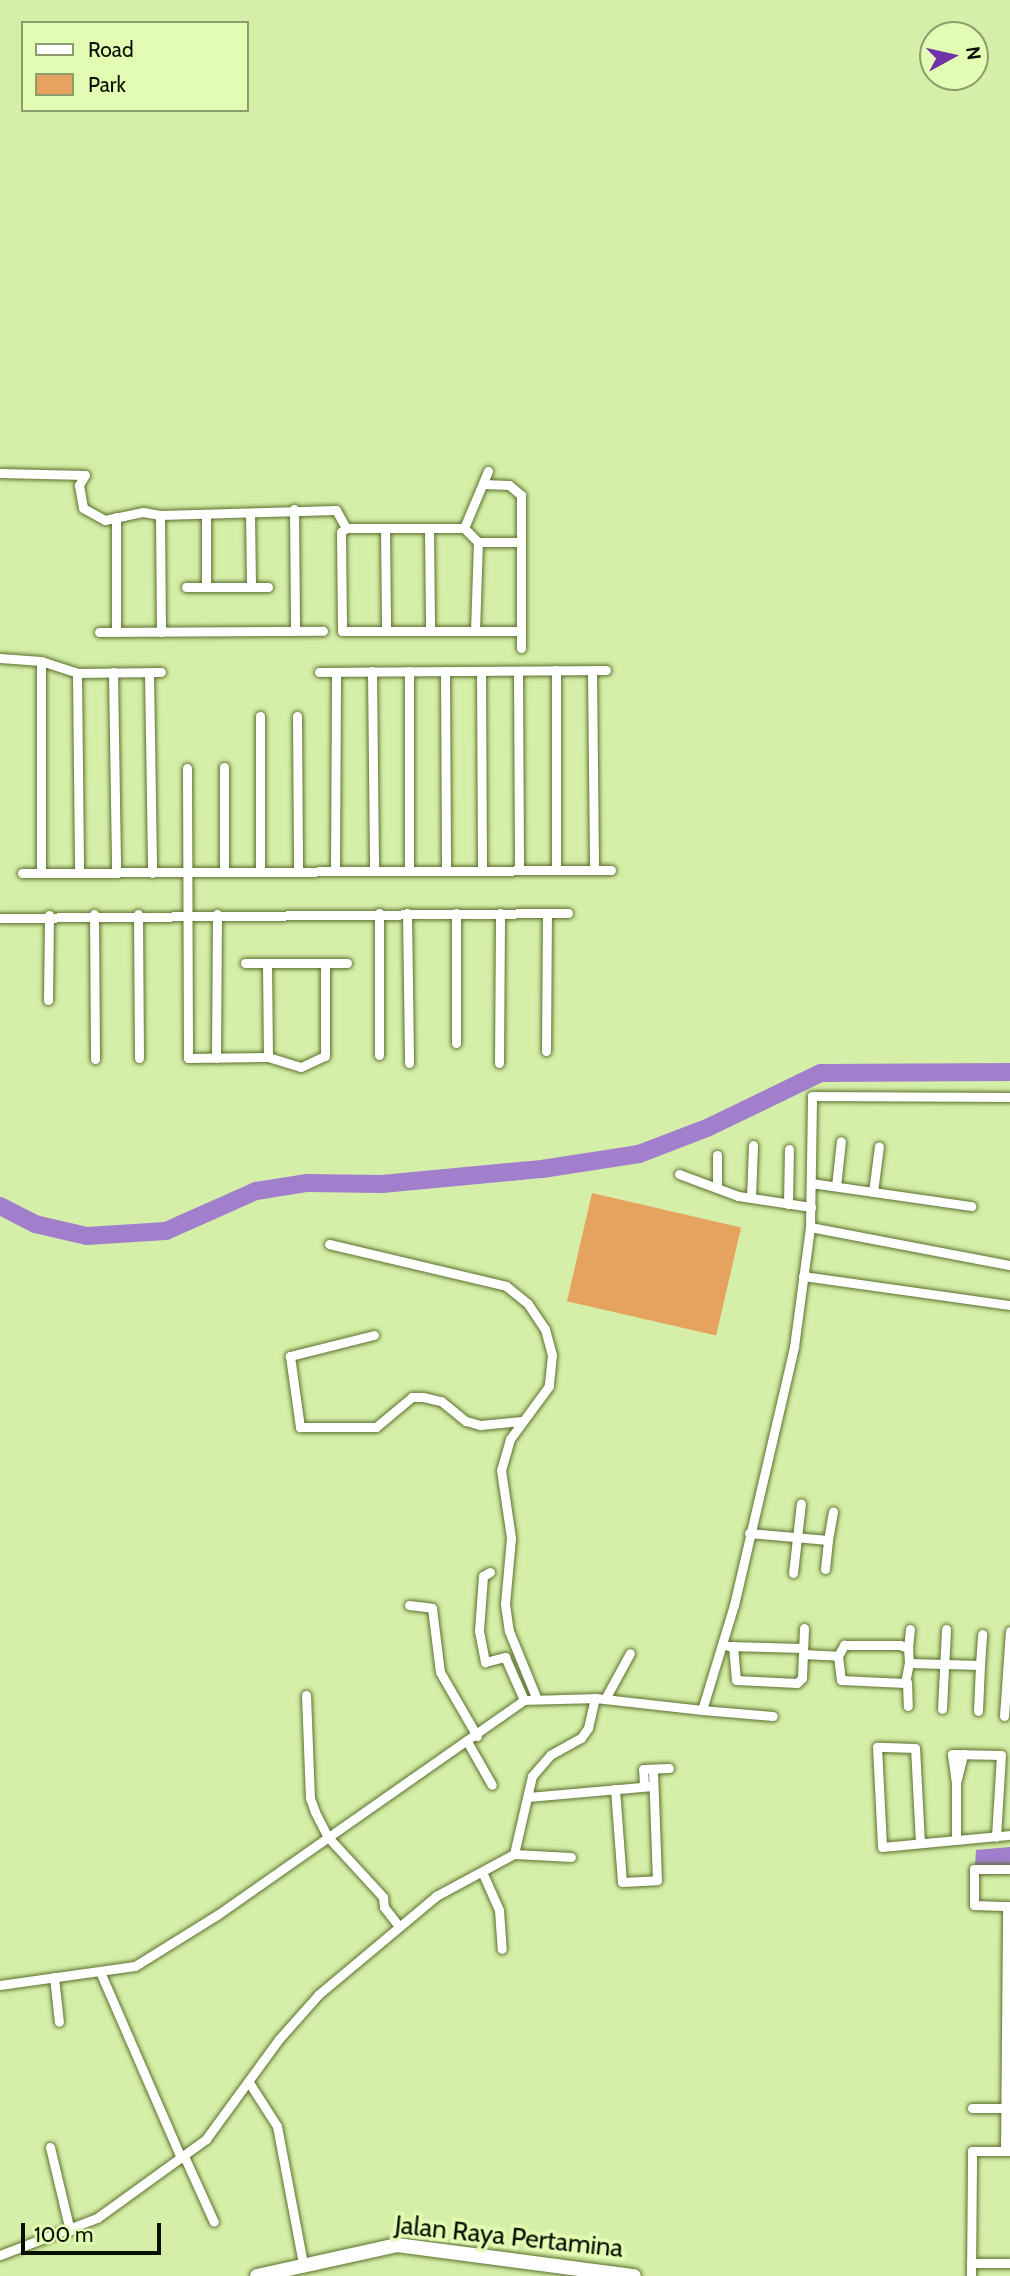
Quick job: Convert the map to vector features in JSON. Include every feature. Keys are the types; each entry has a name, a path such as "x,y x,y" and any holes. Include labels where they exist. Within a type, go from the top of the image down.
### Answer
{"main road":[{"name":"Jalan Raya Pertamina","path":"257,2276 397,2245 634,2276"}],"street":[{"path":"464,528 488,471"},
{"path":"0,473 85,475 79,485 83,508 105,520 142,512 160,515 294,509 336,510 346,528"},
{"path":"482,484 509,485 521,495 521,648"},
{"path":"294,509 295,632"},
{"path":"250,513 251,587"},
{"path":"206,514 206,587"},
{"path":"160,515 161,632"},
{"path":"116,517 116,632"},
{"path":"521,542 478,542 464,528 346,528 341,532 341,631 521,631"},
{"path":"385,528 386,631"},
{"path":"429,528 430,631"},
{"path":"475,631 478,542"},
{"path":"186,587 268,587"},
{"path":"99,632 323,631"},
{"path":"0,659 41,661 77,673 160,673"},
{"path":"41,661 41,873"},
{"path":"556,670 556,870"},
{"path":"592,670 594,870"},
{"path":"319,672 606,670"},
{"path":"372,671 374,871"},
{"path":"409,671 409,870"},
{"path":"445,671 446,870"},
{"path":"481,671 482,870"},
{"path":"518,671 519,870"},
{"path":"113,672 116,873"},
{"path":"335,672 335,871"},
{"path":"77,673 79,873"},
{"path":"149,673 152,873"},
{"path":"260,716 260,872"},
{"path":"297,716 298,872"},
{"path":"224,767 224,873"},
{"path":"187,768 188,1058 268,1057 301,1067 325,1056 325,964"},
{"path":"22,873 611,870"},
{"path":"545,1051 547,912"},
{"path":"0,918 94,914 568,912"},
{"path":"379,913 379,1055"},
{"path":"407,913 409,1063"},
{"path":"456,913 456,1043"},
{"path":"499,1063 500,913"},
{"path":"94,914 95,1059"},
{"path":"138,914 139,1058"},
{"path":"216,1058 217,914"},
{"path":"48,1000 49,915"},
{"path":"244,963 347,964"},
{"path":"267,963 268,1057"},
{"path":"702,1710 721,1646 794,1347 810,1227 811,1100 815,1095 1010,1097"},
{"path":"836,1186 841,1141"},
{"path":"751,1198 753,1146"},
{"path":"873,1192 879,1146"},
{"path":"788,1204 789,1149"},
{"path":"717,1188 718,1155"},
{"path":"679,1174 751,1198 811,1207"},
{"path":"811,1183 971,1206"},
{"path":"810,1227 1010,1265"},
{"path":"329,1244 473,1275 506,1286 528,1304 545,1329 552,1375 510,1439 501,1470 511,1549 505,1604 516,1654 536,1697"},
{"path":"803,1276 1010,1305"},
{"path":"374,1335 290,1356 300,1426 376,1427 412,1398 423,1397 441,1401 466,1422 480,1425 522,1421"},
{"path":"793,1573 801,1503"},
{"path":"825,1569 833,1511"},
{"path":"749,1533 828,1540"},
{"path":"490,1572 483,1576 479,1631 485,1662 505,1657 524,1700"},
{"path":"410,1605 432,1608 440,1672 477,1736"},
{"path":"733,1646 736,1680 797,1683 802,1678 804,1628"},
{"path":"908,1706 910,1629"},
{"path":"942,1709 946,1629"},
{"path":"1004,1716 1010,1631"},
{"path":"978,1711 982,1634"},
{"path":"907,1682 841,1680 838,1656 844,1645 908,1648"},
{"path":"721,1646 838,1656"},
{"path":"514,1854 537,1767 588,1728 600,1698 630,1653"},
{"path":"909,1663 979,1665"},
{"path":"306,1695 310,1798 327,1836 383,1897 384,1908 398,1926"},
{"path":"0,1985 54,1977 101,1974 135,1966 168,1948 327,1836 468,1743 524,1700 536,1697 600,1698 773,1716"},
{"path":"468,1743 492,1785"},
{"path":"920,1843 915,1748 877,1747 882,1847 1010,1835"},
{"path":"956,1840 956,1783 963,1754 1001,1755 996,1837"},
{"path":"615,1789 622,1882 657,1880 649,1786 643,1769 669,1768"},
{"path":"528,1797 649,1786"},
{"path":"0,2255 70,2231 97,2218 206,2139 250,2084 279,2039 319,1994 436,1896 483,1874 514,1854 570,1857"},
{"path":"971,2276 972,2151 1007,2151 1008,2108 1009,1906 974,1905 974,1869 1010,1870"},
{"path":"483,1874 499,1910 502,1949"},
{"path":"101,1974 214,2222"},
{"path":"54,1977 59,2022"},
{"path":"250,2084 277,2126 303,2264"},
{"path":"972,2108 1008,2108"},
{"path":"50,2147 70,2231"},
{"path":"971,2263 1010,2263"}],"green space":[{"path":"592,1193 741,1227 716,1336 567,1301"}],"shaded area":[{"path":"1010,1847 1010,1866 975,1866 976,1850"}],"waterway":[{"path":"0,1206 35,1224 87,1236 166,1231 256,1191 307,1183 382,1184 542,1169 639,1154 707,1128 821,1073 1010,1072"}]}
